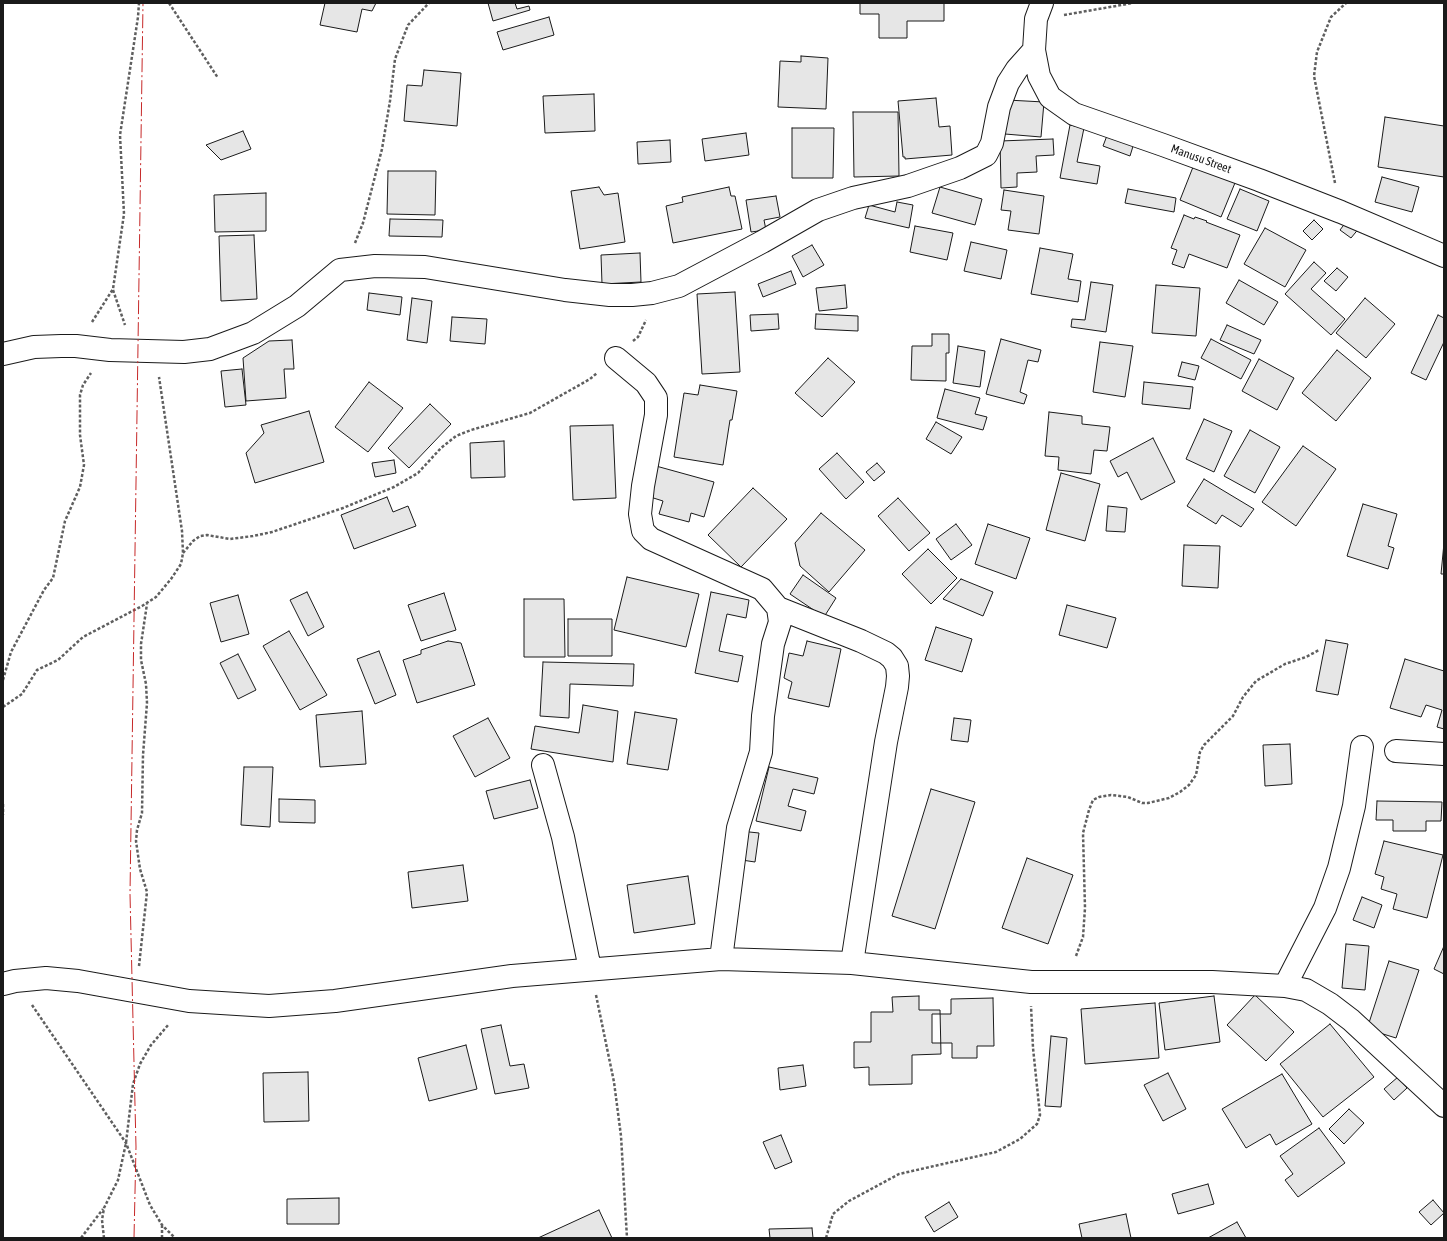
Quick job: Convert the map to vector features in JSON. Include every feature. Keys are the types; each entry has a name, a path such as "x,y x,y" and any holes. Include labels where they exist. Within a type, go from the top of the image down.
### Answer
{"street":[{"name":"Manusu Street","path":"1039,11 1034,50 1039,76 1050,97 1074,114 1207,161 1341,212 1444,256"},
{"path":"3,354 34,347 76,346 110,350 184,352 210,349 252,334 297,306 340,270 375,266 425,267 573,291 610,295 652,293 678,286 762,242 818,210 853,198 908,186 960,168 986,155 992,143 999,107 1008,83 1017,69 1034,50"},
{"path":"616,358 646,383 656,398 656,415 643,486 640,514 643,531 651,539 762,589 778,608 868,644 886,653 892,658 897,666 897,687 885,750 852,963"},
{"path":"721,959 738,828 761,752 763,716 773,644 780,622 778,608"},
{"path":"1284,986 1325,908 1339,868 1354,806 1362,746"},
{"path":"1396,751 1444,754"},
{"path":"543,765 563,837 590,969"},
{"path":"9,983 46,978 78,981 188,1001 269,1006 335,1001 512,976 721,959 852,963 1031,982 1212,982 1284,986 1306,990 1330,1004 1351,1020 1444,1106"}],"path":[{"path":"76,346 113,289 124,214 120,135 139,3"},
{"path":"169,3 218,78"},
{"path":"340,270 353,249 363,222 382,149 396,59 408,25 429,3"},
{"path":"1039,11 1133,3"},
{"path":"1341,212 1314,76 1316,52 1331,17 1346,3"},
{"path":"3,707 22,694 37,670 58,660 83,638 147,604 156,597 181,564 183,553 182,531 146,351 122,318 113,289"},
{"path":"183,553 193,541 200,536 207,535 230,539 252,536 272,532 344,508 394,487 418,473 441,448 456,436 471,430 530,413 590,379 616,358 638,337 646,319 652,293"},
{"path":"3,680 11,652 52,578 65,520 80,487 84,465 80,435 80,395 83,384 110,350"},
{"path":"136,991 147,892 140,869 136,830 142,813 143,755 147,703 146,684 141,660 141,644 147,604"},
{"path":"1066,983 1083,937 1085,908 1083,833 1093,800 1110,795 1128,797 1142,803 1148,803 1168,798 1180,792 1189,785 1196,775 1200,752 1204,745 1234,716 1243,697 1256,681 1284,664 1319,650"},
{"path":"3,804 3,815"},
{"path":"590,969 614,1082 621,1136 627,1238"},
{"path":"826,1238 834,1214 856,1198 899,1174 996,1152 1020,1139 1037,1124 1040,1115 1032,1048 1031,982"},
{"path":"9,983 126,1143 150,1205 162,1225 175,1238"},
{"path":"81,1238 104,1208 118,1180 126,1143 133,1084 140,1064 151,1045 188,1001"},
{"path":"104,1208 102,1220 104,1238"},
{"path":"162,1225 162,1238"}],"building":[{"path":"325,3 376,3 372,11 362,9 357,32 320,25"},
{"path":"488,3 515,3 517,9 529,6 530,10 493,21"},
{"path":"860,3 944,3 944,21 907,21 907,38 879,38 879,14 860,14"},
{"path":"549,17 554,35 503,50 497,32"},
{"path":"801,56 828,58 826,109 778,107 780,61 801,62"},
{"path":"424,70 461,73 457,126 404,121 407,85 422,86"},
{"path":"594,94 595,131 545,133 543,96"},
{"path":"936,98 939,127 950,126 952,155 905,159 905,157 903,157 898,101"},
{"path":"1007,100 1044,102 1041,137 1005,134"},
{"path":"853,112 898,112 899,176 854,177"},
{"path":"1385,117 1444,126 1444,177 1378,167"},
{"path":"1070,125 1084,128 1077,162 1100,166 1097,184 1060,178"},
{"path":"792,128 834,128 833,178 792,178"},
{"path":"243,131 251,149 221,160 206,145"},
{"path":"746,133 749,155 705,161 702,139"},
{"path":"1108,133 1134,143 1130,156 1103,146"},
{"path":"1053,139 1054,155 1036,156 1037,172 1017,173 1017,187 1001,188 1000,141"},
{"path":"670,140 671,162 638,164 637,142"},
{"path":"1195,162 1237,178 1221,217 1180,200"},
{"path":"388,171 436,171 435,215 387,214"},
{"path":"1382,177 1419,187 1412,212 1375,202"},
{"path":"599,187 604,195 618,193 625,242 580,249 571,191"},
{"path":"729,187 731,196 735,196 742,229 673,243 666,206 683,202 682,197"},
{"path":"940,187 982,199 975,225 932,213"},
{"path":"1128,189 1176,198 1174,212 1125,203"},
{"path":"1240,189 1269,201 1257,231 1227,219"},
{"path":"1004,190 1044,196 1039,234 1008,230 1011,211 1001,210"},
{"path":"266,193 266,231 215,232 214,195"},
{"path":"776,196 780,217 764,220 766,230 751,232 746,200"},
{"path":"897,202 913,205 909,228 865,218 869,205 895,212"},
{"path":"1184,215 1194,219 1195,217 1207,221 1206,222 1240,235 1227,268 1189,254 1184,268 1172,264 1177,250 1171,248"},
{"path":"1349,218 1360,227 1351,238 1340,230"},
{"path":"390,219 443,220 442,237 389,236"},
{"path":"1314,220 1323,229 1312,240 1303,231"},
{"path":"915,226 953,233 947,260 910,252"},
{"path":"1265,228 1306,250 1285,287 1244,264"},
{"path":"254,235 257,299 221,301 219,236"},
{"path":"971,242 1007,250 1001,279 964,271"},
{"path":"812,245 824,265 803,277 792,256"},
{"path":"1040,248 1073,254 1068,279 1081,281 1078,302 1031,294"},
{"path":"640,253 641,282 602,284 601,255"},
{"path":"1314,262 1326,273 1311,289 1345,319 1331,335 1285,294"},
{"path":"1337,268 1348,277 1336,291 1324,281"},
{"path":"791,271 796,284 763,297 758,284"},
{"path":"1239,280 1278,302 1264,325 1226,303"},
{"path":"1091,282 1113,285 1106,332 1071,327 1072,319 1085,320"},
{"path":"845,285 847,308 819,311 816,288"},
{"path":"1156,285 1200,288 1196,336 1152,333"},
{"path":"735,292 740,372 702,374 697,294"},
{"path":"369,293 402,297 400,315 367,310"},
{"path":"412,298 432,301 427,343 407,340"},
{"path":"1365,298 1395,324 1366,358 1336,333"},
{"path":"778,314 779,329 751,331 750,315"},
{"path":"816,314 858,316 858,331 815,329"},
{"path":"1438,315 1444,318 1444,342 1426,380 1411,373"},
{"path":"452,317 487,319 485,344 450,341"},
{"path":"1227,325 1261,340 1254,354 1220,340"},
{"path":"932,334 949,334 949,353 946,353 946,381 911,380 912,346 932,346"},
{"path":"1001,339 1041,350 1038,362 1028,360 1020,392 1027,395 1024,404 986,394"},
{"path":"1211,339 1251,360 1241,379 1201,358"},
{"path":"292,340 294,369 284,369 286,398 246,401 243,358 269,341"},
{"path":"1100,342 1133,346 1125,397 1093,392"},
{"path":"958,346 985,351 980,387 953,383"},
{"path":"1337,350 1371,378 1336,421 1302,393"},
{"path":"828,358 855,382 822,417 795,393"},
{"path":"1259,359 1294,378 1277,410 1242,391"},
{"path":"1182,362 1199,366 1195,380 1178,376"},
{"path":"242,369 246,405 225,407 221,371"},
{"path":"369,382 403,408 368,452 335,427"},
{"path":"1144,382 1193,387 1190,409 1142,404"},
{"path":"700,385 737,391 732,420 730,420 723,465 674,457 684,393 698,395"},
{"path":"945,389 980,398 975,414 987,417 983,430 937,418"},
{"path":"430,404 451,424 409,468 388,448"},
{"path":"309,411 324,462 255,483 246,453 264,433 261,425"},
{"path":"1049,412 1082,416 1082,424 1110,427 1107,451 1094,450 1091,474 1058,470 1059,457 1045,456"},
{"path":"1204,419 1232,431 1214,472 1186,459"},
{"path":"936,422 962,437 951,454 926,439"},
{"path":"613,425 616,498 573,500 570,426"},
{"path":"1250,430 1280,447 1255,493 1224,476"},
{"path":"1153,438 1175,482 1141,500 1127,472 1118,477 1110,461"},
{"path":"504,441 505,477 471,478 470,443"},
{"path":"1303,446 1336,469 1296,526 1262,502"},
{"path":"837,453 864,482 846,499 819,469"},
{"path":"394,460 396,473 375,477 372,463"},
{"path":"877,463 885,472 874,481 866,472"},
{"path":"656,466 714,482 704,517 691,513 689,522 659,514 663,501 647,496"},
{"path":"1061,473 1100,484 1085,541 1046,530"},
{"path":"1204,479 1254,509 1241,527 1222,515 1216,524 1187,506"},
{"path":"753,488 787,519 741,567 708,535"},
{"path":"387,497 393,512 408,506 416,526 354,549 341,515"},
{"path":"898,498 930,533 909,551 878,516"},
{"path":"1363,504 1397,514 1388,546 1394,548 1388,569 1347,556"},
{"path":"1108,506 1127,508 1125,532 1106,531"},
{"path":"821,513 865,550 829,592 800,566 795,543"},
{"path":"956,524 972,545 951,560 936,539"},
{"path":"988,524 1030,538 1016,579 975,564"},
{"path":"1444,543 1444,574 1441,574"},
{"path":"1184,545 1220,546 1218,588 1182,586"},
{"path":"928,549 957,578 931,604 902,574"},
{"path":"803,575 836,598 824,617 790,594"},
{"path":"627,577 699,594 686,647 614,630"},
{"path":"961,579 993,592 983,616 943,599"},
{"path":"307,592 324,627 308,636 290,600"},
{"path":"711,592 749,600 746,618 727,614 719,651 743,656 738,682 695,673"},
{"path":"444,593 456,630 421,641 408,605"},
{"path":"238,595 249,634 221,642 210,603"},
{"path":"524,599 564,599 565,657 524,657"},
{"path":"1067,605 1116,618 1107,648 1059,635"},
{"path":"568,619 612,619 612,656 568,656"},
{"path":"936,627 972,639 962,672 925,660"},
{"path":"289,631 327,695 300,710 263,646"},
{"path":"1326,640 1348,644 1338,695 1316,691"},
{"path":"448,641 461,643 475,685 417,703 403,660 421,654 421,650"},
{"path":"807,641 841,649 829,707 788,698 792,682 784,678 789,653 803,656"},
{"path":"379,651 396,695 375,704 357,659"},
{"path":"238,654 256,690 238,699 220,663"},
{"path":"1405,659 1444,671 1444,729 1437,727 1442,710 1426,705 1421,717 1390,708"},
{"path":"543,662 634,664 633,686 570,684 569,718 540,716"},
{"path":"583,705 618,711 613,762 531,749 535,726 579,733"},
{"path":"362,711 366,764 320,767 316,715"},
{"path":"635,712 677,719 668,770 627,764"},
{"path":"488,718 510,758 475,777 453,736"},
{"path":"954,718 971,720 968,742 951,740"},
{"path":"1290,744 1292,784 1265,786 1263,745"},
{"path":"244,767 273,767 270,827 241,825"},
{"path":"769,767 818,778 814,794 793,789 788,806 806,811 801,831 756,821"},
{"path":"530,780 538,808 494,819 486,791"},
{"path":"931,789 975,802 935,929 892,916"},
{"path":"279,799 315,800 315,823 279,822"},
{"path":"1377,801 1442,802 1441,821 1426,821 1426,831 1393,831 1393,820 1376,820"},
{"path":"740,831 759,833 755,862 735,859"},
{"path":"1384,841 1443,855 1427,918 1393,909 1397,894 1381,889 1384,877 1375,874"},
{"path":"1027,858 1073,875 1048,944 1002,928"},
{"path":"463,865 468,901 412,908 408,872"},
{"path":"688,876 695,924 634,933 627,885"},
{"path":"1362,897 1382,905 1374,928 1353,920"},
{"path":"1346,944 1369,946 1365,990 1342,988"},
{"path":"1444,946 1444,974 1434,969"},
{"path":"1389,961 1419,970 1396,1038 1367,1029"},
{"path":"1255,995 1294,1032 1266,1061 1227,1025"},
{"path":"919,996 919,1010 940,1010 941,1054 912,1055 912,1084 869,1085 869,1067 854,1068 854,1042 871,1042 871,1012 893,1012 892,997"},
{"path":"1214,996 1220,1042 1165,1050 1159,1003"},
{"path":"993,998 994,1046 977,1046 977,1058 952,1058 952,1043 932,1043 932,1014 951,1014 951,999"},
{"path":"1155,1003 1159,1058 1085,1064 1081,1009"},
{"path":"1330,1024 1374,1077 1323,1117 1280,1064"},
{"path":"501,1025 510,1066 524,1064 529,1088 495,1094 481,1029"},
{"path":"1051,1036 1067,1038 1061,1107 1045,1106"},
{"path":"466,1045 477,1089 429,1101 418,1058"},
{"path":"803,1065 806,1086 780,1090 778,1068"},
{"path":"308,1072 309,1121 264,1122 263,1073"},
{"path":"1168,1073 1186,1109 1163,1121 1144,1085"},
{"path":"1282,1074 1312,1124 1276,1145 1270,1134 1246,1148 1222,1109"},
{"path":"1398,1077 1407,1088 1394,1100 1384,1089"},
{"path":"1349,1109 1364,1123 1344,1144 1329,1129"},
{"path":"1319,1128 1345,1163 1298,1197 1285,1180 1293,1174 1280,1156"},
{"path":"781,1135 792,1162 775,1169 763,1142"},
{"path":"1208,1184 1214,1204 1178,1214 1172,1194"},
{"path":"339,1198 339,1224 287,1224 287,1199"},
{"path":"1433,1200 1444,1213 1431,1225 1419,1212"},
{"path":"949,1202 958,1217 934,1232 925,1217"},
{"path":"599,1210 612,1238 538,1238"},
{"path":"1126,1214 1131,1238 1082,1238 1079,1224"},
{"path":"1237,1222 1246,1238 1208,1238"},
{"path":"812,1228 813,1238 770,1238 769,1229"}],"power":[{"path":"134,1238 136,1147 130,894 143,3"}]}
